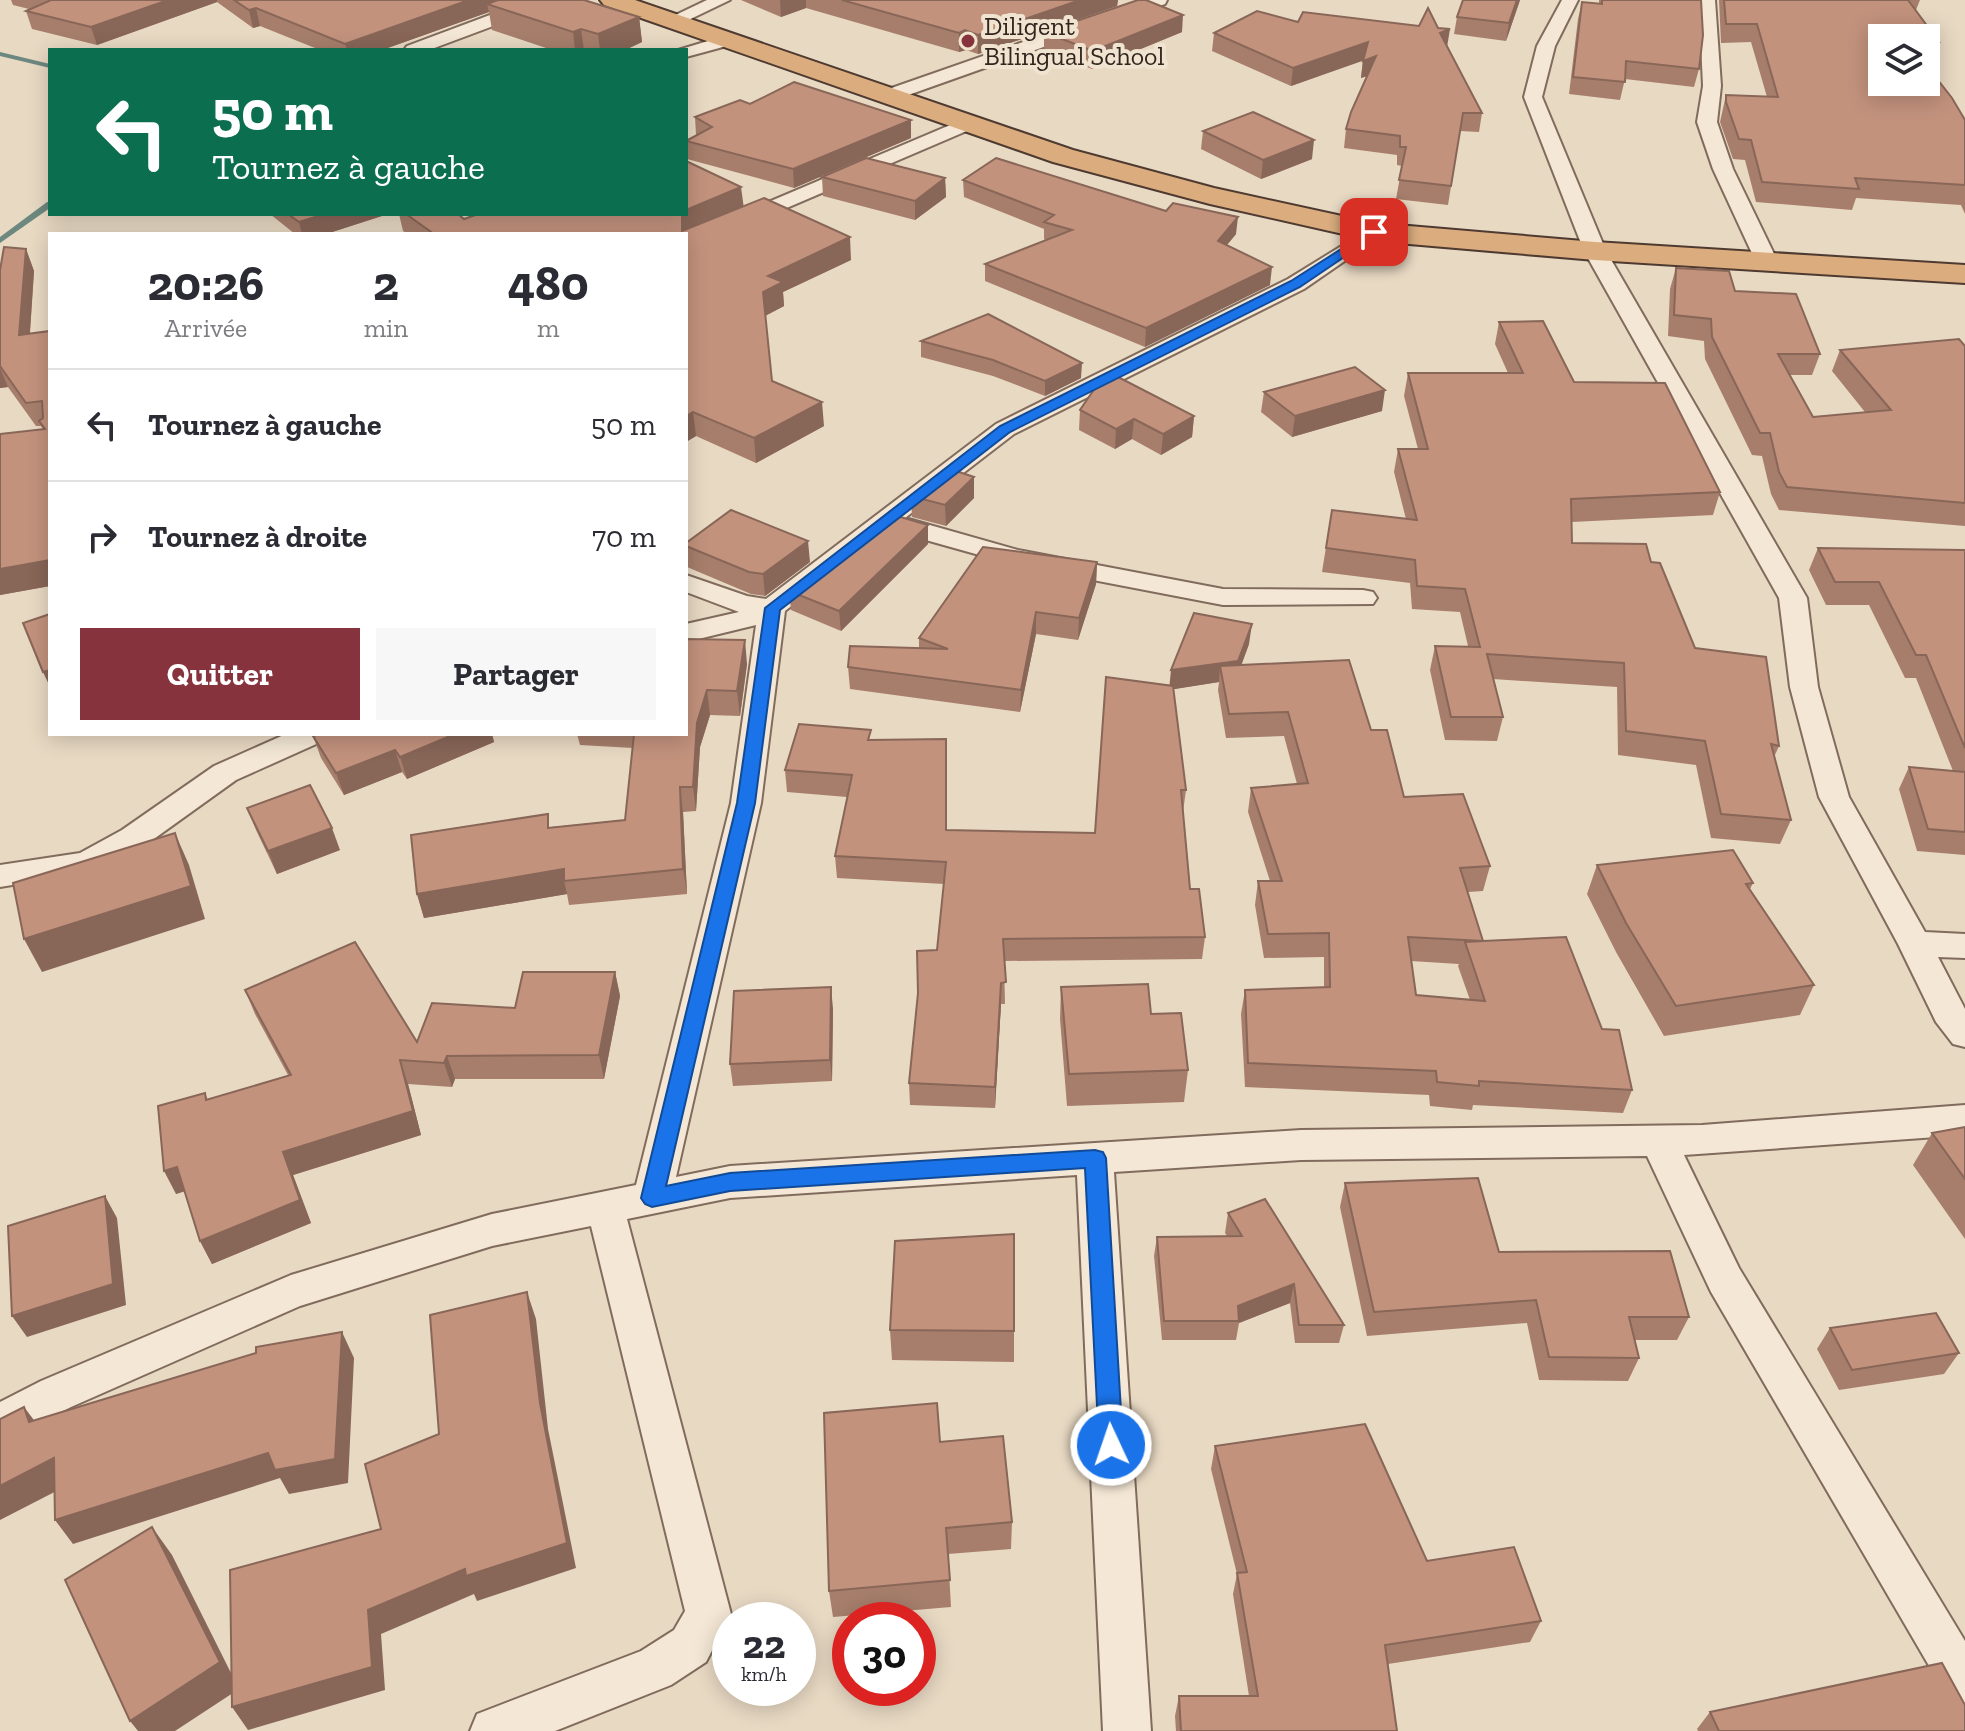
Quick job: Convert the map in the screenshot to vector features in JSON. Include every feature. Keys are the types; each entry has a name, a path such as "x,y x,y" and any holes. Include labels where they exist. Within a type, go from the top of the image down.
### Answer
{"highway":[{"path":"612,0 1063,156 1210,196 1374,232 1595,251 1965,274"}],"street":[{"path":"418,48 546,0"},
{"path":"672,21 722,0"},
{"path":"890,95 1159,0"},
{"path":"1570,0 1552,30 1534,76 1533,97 1595,251 1793,598 1804,687 1834,797 1915,944 1948,1013 1965,1034"},
{"path":"1707,0 1712,86 1707,122 1723,169 1767,262"},
{"path":"688,51 728,40"},
{"path":"688,244 969,123"},
{"path":"688,633 738,622 772,608 1005,429 1296,284 1374,232"},
{"path":"886,521 1074,570 1223,597 1363,598"},
{"path":"688,584 742,604 772,608"},
{"path":"652,1198 746,803 772,608"},
{"path":"0,876 87,863 133,838 225,773 308,736"},
{"path":"1915,944 1965,946"},
{"path":"0,1423 56,1394 291,1292 492,1230 730,1182 1301,1145 1659,1141 1965,1120"},
{"path":"1659,1141 1725,1280 1965,1684"},
{"path":"1095,1158 1127,1731"},
{"path":"494,1731 655,1669 690,1646 708,1614 605,1207"}],"building":[{"path":"51,0 168,0 91,27 26,11"},
{"path":"234,0 469,0 345,44 256,8 249,10"},
{"path":"498,0 584,0 639,17 598,34 581,29 573,32 487,4"},
{"path":"842,0 1080,0 978,35 965,30 959,33"},
{"path":"1146,0 1183,15 1093,51 1044,32"},
{"path":"1463,0 1517,0 1509,23 1457,17"},
{"path":"1602,0 1701,0 1703,35 1699,69 1626,61 1625,82 1573,77 1582,2 1602,4"},
{"path":"1724,0 1908,0 1926,24 1868,24 1868,96 1940,96 1940,83 1965,120 1965,185 1855,178 1859,189 1762,182 1751,140 1739,139 1726,95 1778,97 1757,24 1726,24"},
{"path":"1428,8 1438,28 1450,29 1440,33 1482,113 1463,113 1451,186 1399,180 1406,147 1400,147 1400,136 1346,129 1376,56 1363,61 1368,42 1293,68 1214,33 1257,11 1298,22 1303,12 1419,26"},
{"path":"794,82 911,120 793,169 688,142 712,127 695,117 740,100 750,104"},
{"path":"1253,112 1314,140 1263,160 1203,131"},
{"path":"866,158 945,178 915,201 822,177"},
{"path":"996,158 1166,211 1173,203 1238,217 1218,241 1272,267 1146,328 985,264 1072,230 1044,222 1054,215 963,180"},
{"path":"688,162 741,187 688,209"},
{"path":"764,198 850,237 768,276 783,282 763,292 772,381 822,402 754,438 693,412 688,415 688,232 431,232 409,216 460,216 464,219 472,216 682,216 682,231"},
{"path":"291,216 318,216 299,222"},
{"path":"4,247 26,249 19,335 48,331 48,560 0,569 0,434 45,429 39,421 43,418 42,401 26,403 0,366 0,270"},
{"path":"1676,268 1729,271 1735,291 1796,294 1820,354 1778,354 1813,417 1891,410 1840,350 1959,339 1965,346 1965,503 1787,487 1779,472 1770,433 1760,433 1712,337 1711,319 1674,315"},
{"path":"988,314 1082,363 1045,381 993,360 921,341"},
{"path":"1543,321 1574,382 1665,383 1720,492 1571,499 1572,543 1646,544 1651,562 1660,563 1695,648 1766,657 1779,746 1771,744 1791,820 1721,814 1705,741 1626,731 1624,663 1487,654 1503,717 1451,717 1435,646 1480,647 1465,589 1417,586 1415,560 1326,548 1332,510 1417,520 1398,449 1428,449 1408,373 1523,373 1499,322"},
{"path":"1355,367 1385,390 1295,416 1264,392"},
{"path":"1118,377 1194,416 1163,434 1134,419 1116,429 1080,410 1095,388"},
{"path":"947,468 974,477 945,505 911,496"},
{"path":"731,510 808,541 763,574 749,572 688,547 688,542"},
{"path":"890,514 928,525 839,611 789,591 837,554 843,557"},
{"path":"983,547 1097,562 1079,618 1036,612 1021,690 848,667 850,646 948,649 919,638"},
{"path":"1818,548 1965,550 1965,748 1926,655 1916,655 1879,582 1835,582"},
{"path":"1194,613 1252,624 1238,661 1171,670"},
{"path":"48,615 48,671 43,672 23,623"},
{"path":"688,639 745,640 737,691 707,690 697,723 693,787 680,787 683,869 564,881 564,869 417,894 411,835 548,814 548,828 625,820 634,736 688,736"},
{"path":"1349,660 1371,730 1387,730 1404,797 1463,794 1490,866 1460,868 1483,941 1566,937 1602,1029 1619,1030 1632,1090 1479,1081 1479,1086 1437,1082 1436,1071 1248,1063 1245,990 1330,987 1329,933 1268,934 1258,881 1282,881 1251,788 1308,783 1288,712 1229,714 1220,666","holes":["1408,937 1483,941 1465,942 1485,1001 1416,995"]},
{"path":"1106,677 1173,686 1186,790 1181,790 1190,889 1199,889 1205,937 1003,939 1006,982 1001,983 995,1087 909,1083 918,993 917,951 937,950 946,862 835,856 852,775 785,770 799,724 871,730 868,740 946,739 946,830 1095,833"},
{"path":"313,736 450,736 400,757 395,750 336,773"},
{"path":"1909,767 1965,772 1965,832 1928,829"},
{"path":"310,785 332,828 268,851 247,808"},
{"path":"175,833 191,886 24,939 13,883"},
{"path":"1733,850 1753,883 1746,884 1814,985 1676,1006 1626,923 1597,865"},
{"path":"355,942 417,1042 432,1003 515,1008 523,972 615,972 599,1055 447,1056 444,1063 400,1060 413,1111 283,1152 300,1200 200,1241 177,1167 164,1171 158,1106 205,1093 206,1100 291,1075 245,990"},
{"path":"1148,984 1151,1014 1181,1013 1188,1070 1069,1074 1061,987"},
{"path":"831,987 830,1060 730,1064 734,991"},
{"path":"1965,1127 1965,1179 1932,1133"},
{"path":"1478,1178 1499,1252 1670,1251 1689,1317 1629,1317 1639,1358 1549,1357 1536,1300 1374,1312 1345,1183"},
{"path":"105,1196 113,1284 12,1316 8,1226"},
{"path":"1265,1199 1344,1325 1299,1325 1294,1284 1238,1306 1239,1321 1164,1321 1157,1237 1242,1236 1228,1213"},
{"path":"1014,1234 1014,1331 890,1330 895,1241"},
{"path":"527,1292 540,1403 567,1543 466,1576 465,1569 368,1610 372,1667 232,1707 230,1570 381,1529 365,1464 439,1434 430,1315"},
{"path":"1936,1313 1959,1353 1852,1370 1830,1328"},
{"path":"342,1332 335,1459 275,1470 268,1453 55,1520 54,1458 0,1486 0,1419 24,1407 29,1422 256,1353 256,1347"},
{"path":"937,1403 940,1442 1003,1436 1012,1522 946,1528 950,1580 829,1591 824,1413"},
{"path":"1365,1424 1427,1561 1514,1547 1541,1621 1385,1645 1397,1731 1181,1731 1179,1696 1258,1696 1237,1573 1247,1572 1215,1446"},
{"path":"152,1527 220,1662 130,1721 65,1580"},
{"path":"1942,1663 1965,1705 1965,1731 1719,1731 1710,1712"}],"waterway":[{"path":"0,54 48,66"},
{"path":"0,241 48,205"}],"place":[{"name":"Diligent Bilingual School","path":"968,41"}],"route":[{"path":"1111,1445 1095,1158 730,1182 652,1198 746,803 772,608 1005,429 1296,284 1374,232"}]}
